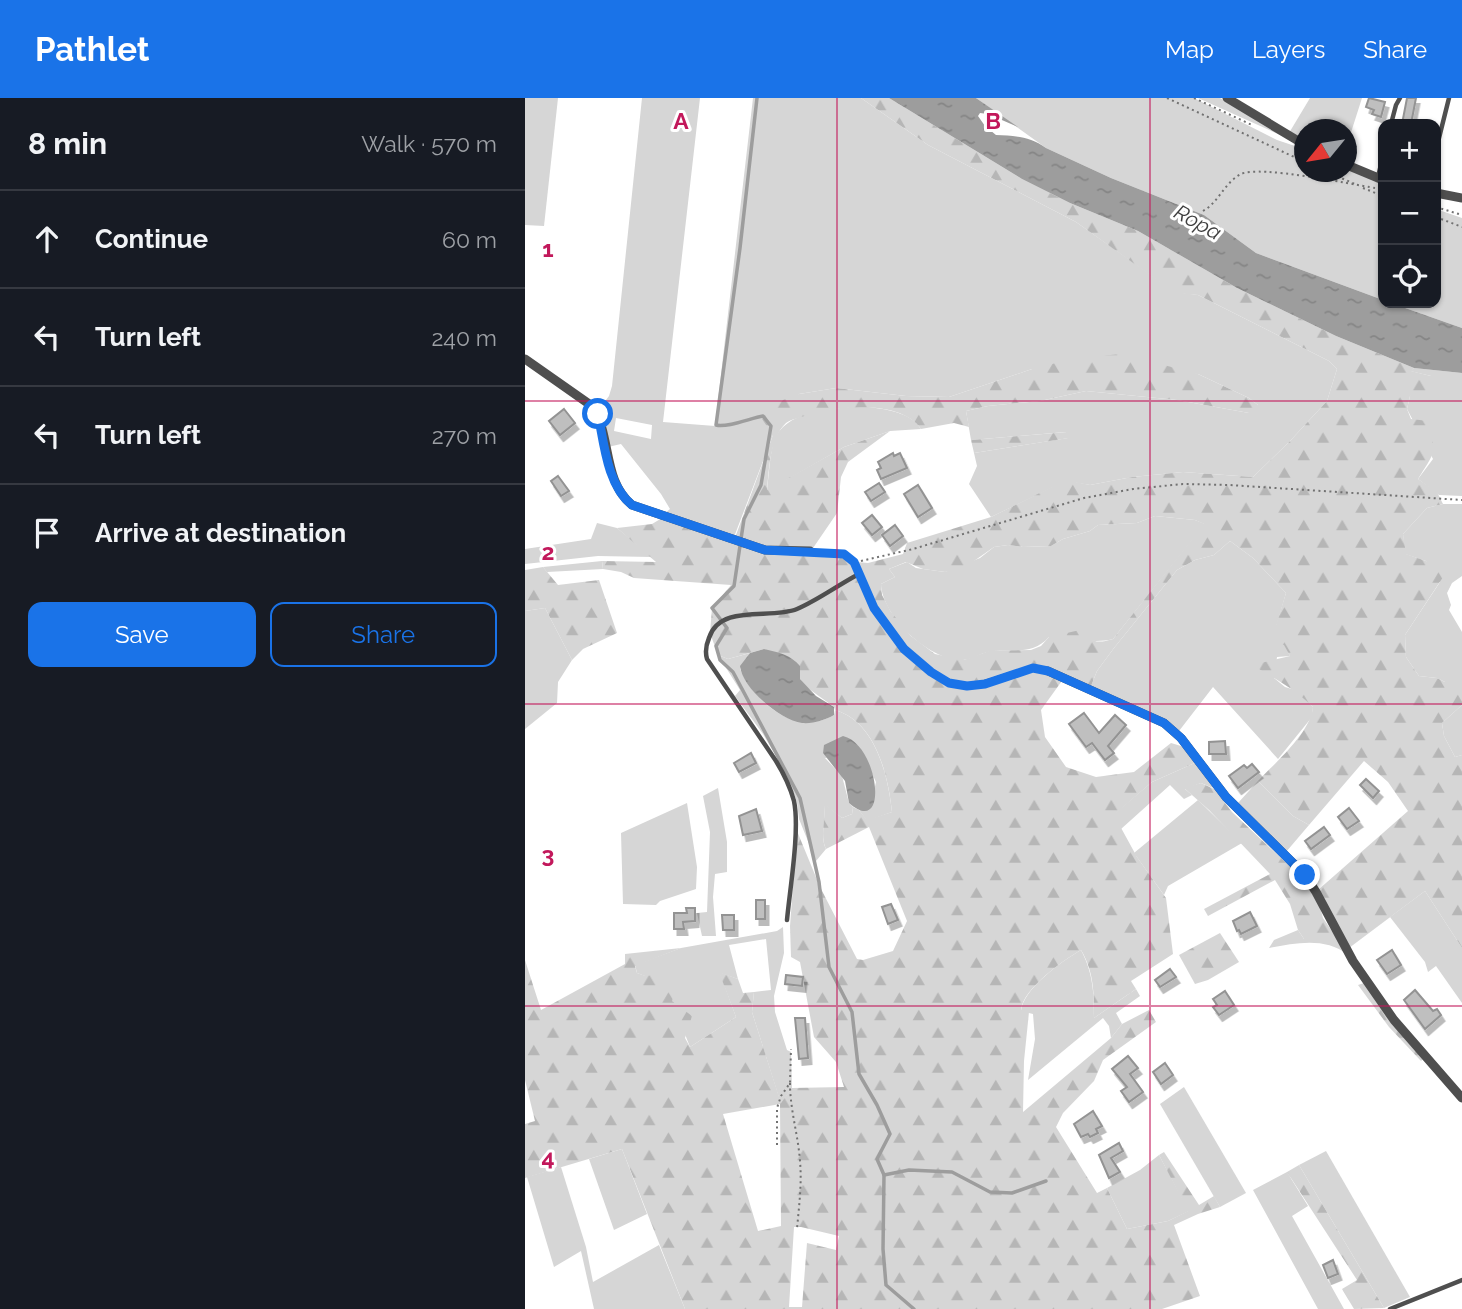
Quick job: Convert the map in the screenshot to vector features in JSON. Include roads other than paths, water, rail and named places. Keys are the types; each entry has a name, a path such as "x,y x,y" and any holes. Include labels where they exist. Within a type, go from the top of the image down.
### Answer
{"street":[{"path":"1232,99 1294,139"},
{"path":"1357,169 1378,178"},
{"path":"1441,194 1462,198"},
{"path":"525,359 592,405 598,414 608,462 619,489 628,501 638,508 772,551 810,551"},
{"path":"1048,671 1164,723 1181,738 1226,797 1305,875 1353,961 1394,1020 1462,1098"}],"lane":[{"path":"1393,119 1400,98"},
{"path":"1441,130 1449,98"},
{"path":"810,551 840,553 854,562 874,608 904,649 949,683 967,686 985,684 1033,668 1048,671"},
{"path":"786,920 795,824 794,801 785,775 707,659 708,640 714,628 728,619 741,615 789,612 859,574"},
{"path":"1390,1309 1462,1280"}],"water":[{"name":"Ropa","path":"889,98 976,98 1018,127 980,113 978,116 985,126 996,135 1016,136 1034,141 1111,178 1204,215 1256,253 1378,298 1378,308 1405,308 1462,328 1462,373 1414,368 1336,336 1237,288 1138,231 1070,203 1022,179"},
{"path":"764,649 793,659 800,666 800,679 816,696 834,707 834,715 819,721 802,723 783,716 763,702 747,684 740,666 750,653"},
{"path":"843,736 855,743 872,770 875,800 870,809 862,811 849,803 845,781 823,753 824,745"}],"waterway":[{"path":"757,98 716,425 733,424 763,416 771,426 761,485 744,519 734,586 712,608 727,628 716,646 720,660 733,672 800,798 819,882 829,967 852,1012 859,1074 890,1134 877,1159 884,1175 883,1249 886,1285 914,1309"},
{"path":"884,1175 909,1170 952,1172 990,1192 1012,1193 1046,1181"}]}
